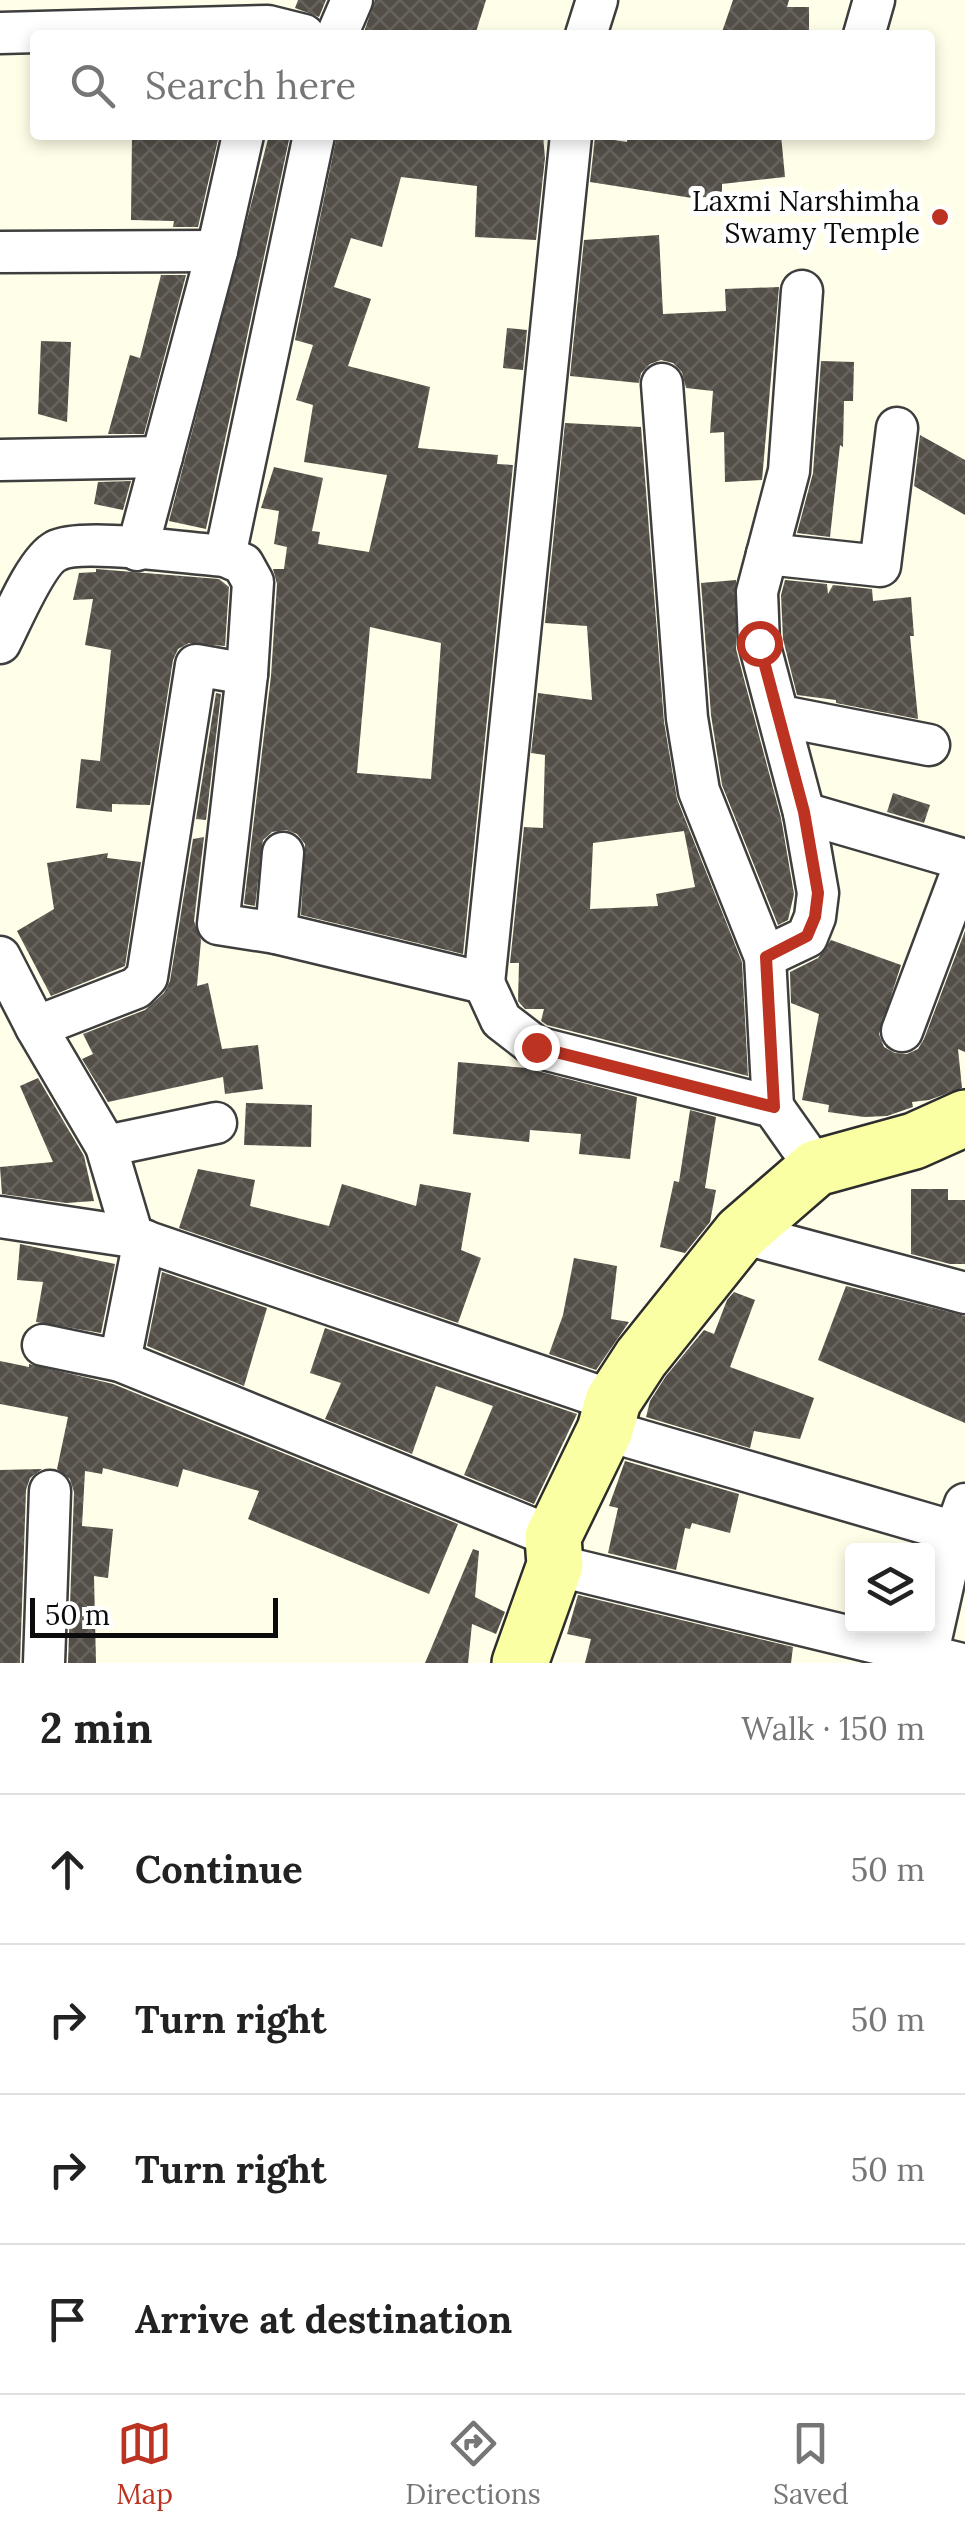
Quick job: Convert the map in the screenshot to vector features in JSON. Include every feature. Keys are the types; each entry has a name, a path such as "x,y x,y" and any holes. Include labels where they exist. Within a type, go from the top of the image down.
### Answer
{"street":[{"path":"339,30 352,0"},
{"path":"587,30 596,0"},
{"path":"865,30 874,0"},
{"path":"112,30 279,24"},
{"path":"0,34 30,33"},
{"path":"138,550 218,251 243,140"},
{"path":"225,556 313,140"},
{"path":"571,140 484,983 502,1020 536,1047 774,1107"},
{"path":"0,252 218,251"},
{"path":"766,957 807,936 815,917 818,893 804,812 759,643 757,592 789,471 802,290"},
{"path":"662,384 686,718 699,792 766,957 774,1107 816,1168"},
{"path":"767,554 880,566 897,428"},
{"path":"0,460 162,458"},
{"path":"0,643 42,564 55,551 79,545 225,556 243,564 254,582 218,924 276,933 484,983"},
{"path":"36,1027 136,988 147,977 196,665 246,674"},
{"path":"781,716 929,744"},
{"path":"804,812 965,862 902,1031"},
{"path":"276,933 283,853"},
{"path":"0,957 106,1146 138,1238 120,1361"},
{"path":"520,1663 554,1551 609,1415 641,1358 740,1233 816,1168 914,1142 965,1118"},
{"path":"106,1146 216,1123"},
{"path":"0,1217 138,1238 609,1415 960,1518 942,1660 554,1551 120,1361 43,1345"},
{"path":"740,1233 965,1294"},
{"path":"44,1663 50,1491"}],"building":[{"path":"298,0 326,0 319,17 295,8"},
{"path":"375,0 486,0 477,30 365,30"},
{"path":"733,0 789,0 787,7 809,7 809,30 723,30"},
{"path":"132,140 218,140 198,227 173,227 174,221 131,220"},
{"path":"268,140 289,140 206,529 169,521"},
{"path":"336,140 543,140 536,240 475,237 477,186 401,177 382,247 351,238 334,287 371,299 348,366 430,387 418,448 498,455 497,464 513,465 463,954 301,915 305,844 297,834 286,830 272,832 263,840 255,906 244,904 271,676 277,584 273,569 284,569 287,547 274,544 279,511 261,508 274,467 323,478 312,531 320,532 318,544 369,552 387,475 304,462 313,405 296,400 313,345 295,340","holes":["370,627 441,643 431,779 357,773"]},
{"path":"595,140 781,140 785,177 722,184 722,196 692,198 590,182"},
{"path":"659,235 663,314 726,311 725,289 779,287 762,480 725,482 724,432 710,433 713,391 686,388 682,372 673,363 661,360 650,364 641,373 639,383 570,376 584,240"},
{"path":"161,275 186,275 144,434 108,434 130,355 140,358"},
{"path":"507,328 527,330 523,370 503,368"},
{"path":"41,341 71,342 67,422 38,414"},
{"path":"821,361 854,362 853,401 844,401 843,447 840,445 830,537 797,533 813,473"},
{"path":"565,423 641,427 664,722 677,799 742,962 748,1076 547,1025 541,1021 544,1009 525,1009 518,1001 519,963 510,963 524,827 543,828 545,755 531,753 538,693 592,700 587,626 545,623","holes":["684,831 695,887 656,894 658,906 590,909 593,843"]},
{"path":"920,435 965,460 965,515 914,486"},
{"path":"131,481 123,510 94,504 98,482"},
{"path":"96,569 219,579 229,587 225,646 189,643 178,649 173,660 150,805 112,804 112,812 76,808 81,759 100,761 111,650 85,645 93,599 73,600 79,573"},
{"path":"736,580 736,649 781,818 794,894 788,920 778,925 722,785 711,715 701,583"},
{"path":"785,580 827,584 828,594 833,585 872,589 873,601 911,597 914,636 910,636 918,719 797,695 783,639 781,595"},
{"path":"216,693 221,694 206,820 196,819"},
{"path":"893,793 930,805 924,823 887,812"},
{"path":"204,837 194,921 201,940 197,986 208,983 222,1049 258,1045 263,1089 225,1094 223,1077 108,1102 82,1059 93,1054 83,1034 145,1010 164,993 170,981 193,839"},
{"path":"108,853 107,858 141,862 125,966 51,996 17,931 54,909 47,863"},
{"path":"965,931 965,1052 958,1049 962,1088 912,1102 913,1107 887,1116 828,1112 829,1105 802,1100 819,1014 791,1003 790,972 818,958 831,940 901,965 879,1034 884,1047 907,1054 918,1049 924,1039"},
{"path":"458,1062 526,1068 637,1097 630,1159 579,1154 581,1134 530,1130 529,1142 453,1134"},
{"path":"38,1078 84,1156 94,1201 66,1203 2,1194 0,1167 53,1162 20,1086"},
{"path":"246,1103 312,1105 311,1147 244,1145"},
{"path":"690,1110 716,1117 705,1188 716,1190 710,1222 685,1253 660,1247 674,1181 679,1182"},
{"path":"198,1169 255,1180 250,1206 329,1226 342,1184 416,1206 420,1184 471,1193 461,1250 481,1258 458,1323 179,1228"},
{"path":"911,1189 948,1189 948,1200 965,1200 965,1264 911,1254"},
{"path":"20,1244 115,1264 101,1333 36,1322 43,1282 17,1280"},
{"path":"574,1258 617,1266 611,1319 629,1322 596,1370 549,1354 563,1315"},
{"path":"162,1272 267,1308 244,1386 147,1346"},
{"path":"846,1286 965,1316 965,1423 818,1360"},
{"path":"734,1292 755,1300 730,1367 814,1398 800,1439 754,1431 750,1448 646,1417 650,1401 666,1376 704,1330 714,1334"},
{"path":"325,1328 577,1414 534,1504 464,1475 493,1406 436,1386 412,1454 325,1419 341,1383 310,1373"},
{"path":"0,1361 113,1384 458,1524 429,1594 248,1519 259,1491 183,1469 178,1487 103,1468 102,1474 85,1471 82,1526 113,1529 108,1578 94,1576 96,1663 68,1663 74,1492 70,1479 57,1469 68,1417 0,1404"},
{"path":"625,1461 739,1494 730,1533 692,1523 690,1529 685,1528 676,1570 608,1553 618,1508 609,1506"},
{"path":"42,1469 30,1478 26,1490 20,1663 0,1663 0,1470"},
{"path":"473,1549 479,1551 475,1597 505,1612 496,1634 472,1624 468,1663 425,1663"},
{"path":"578,1595 793,1647 791,1663 585,1663 591,1639 567,1634"}],"place":[{"name":"Laxmi Narshimha Swamy Temple","path":"940,217"}],"route":[{"path":"536,1047 774,1107 766,957 807,936 815,917 818,893 804,812 759,643"}]}
